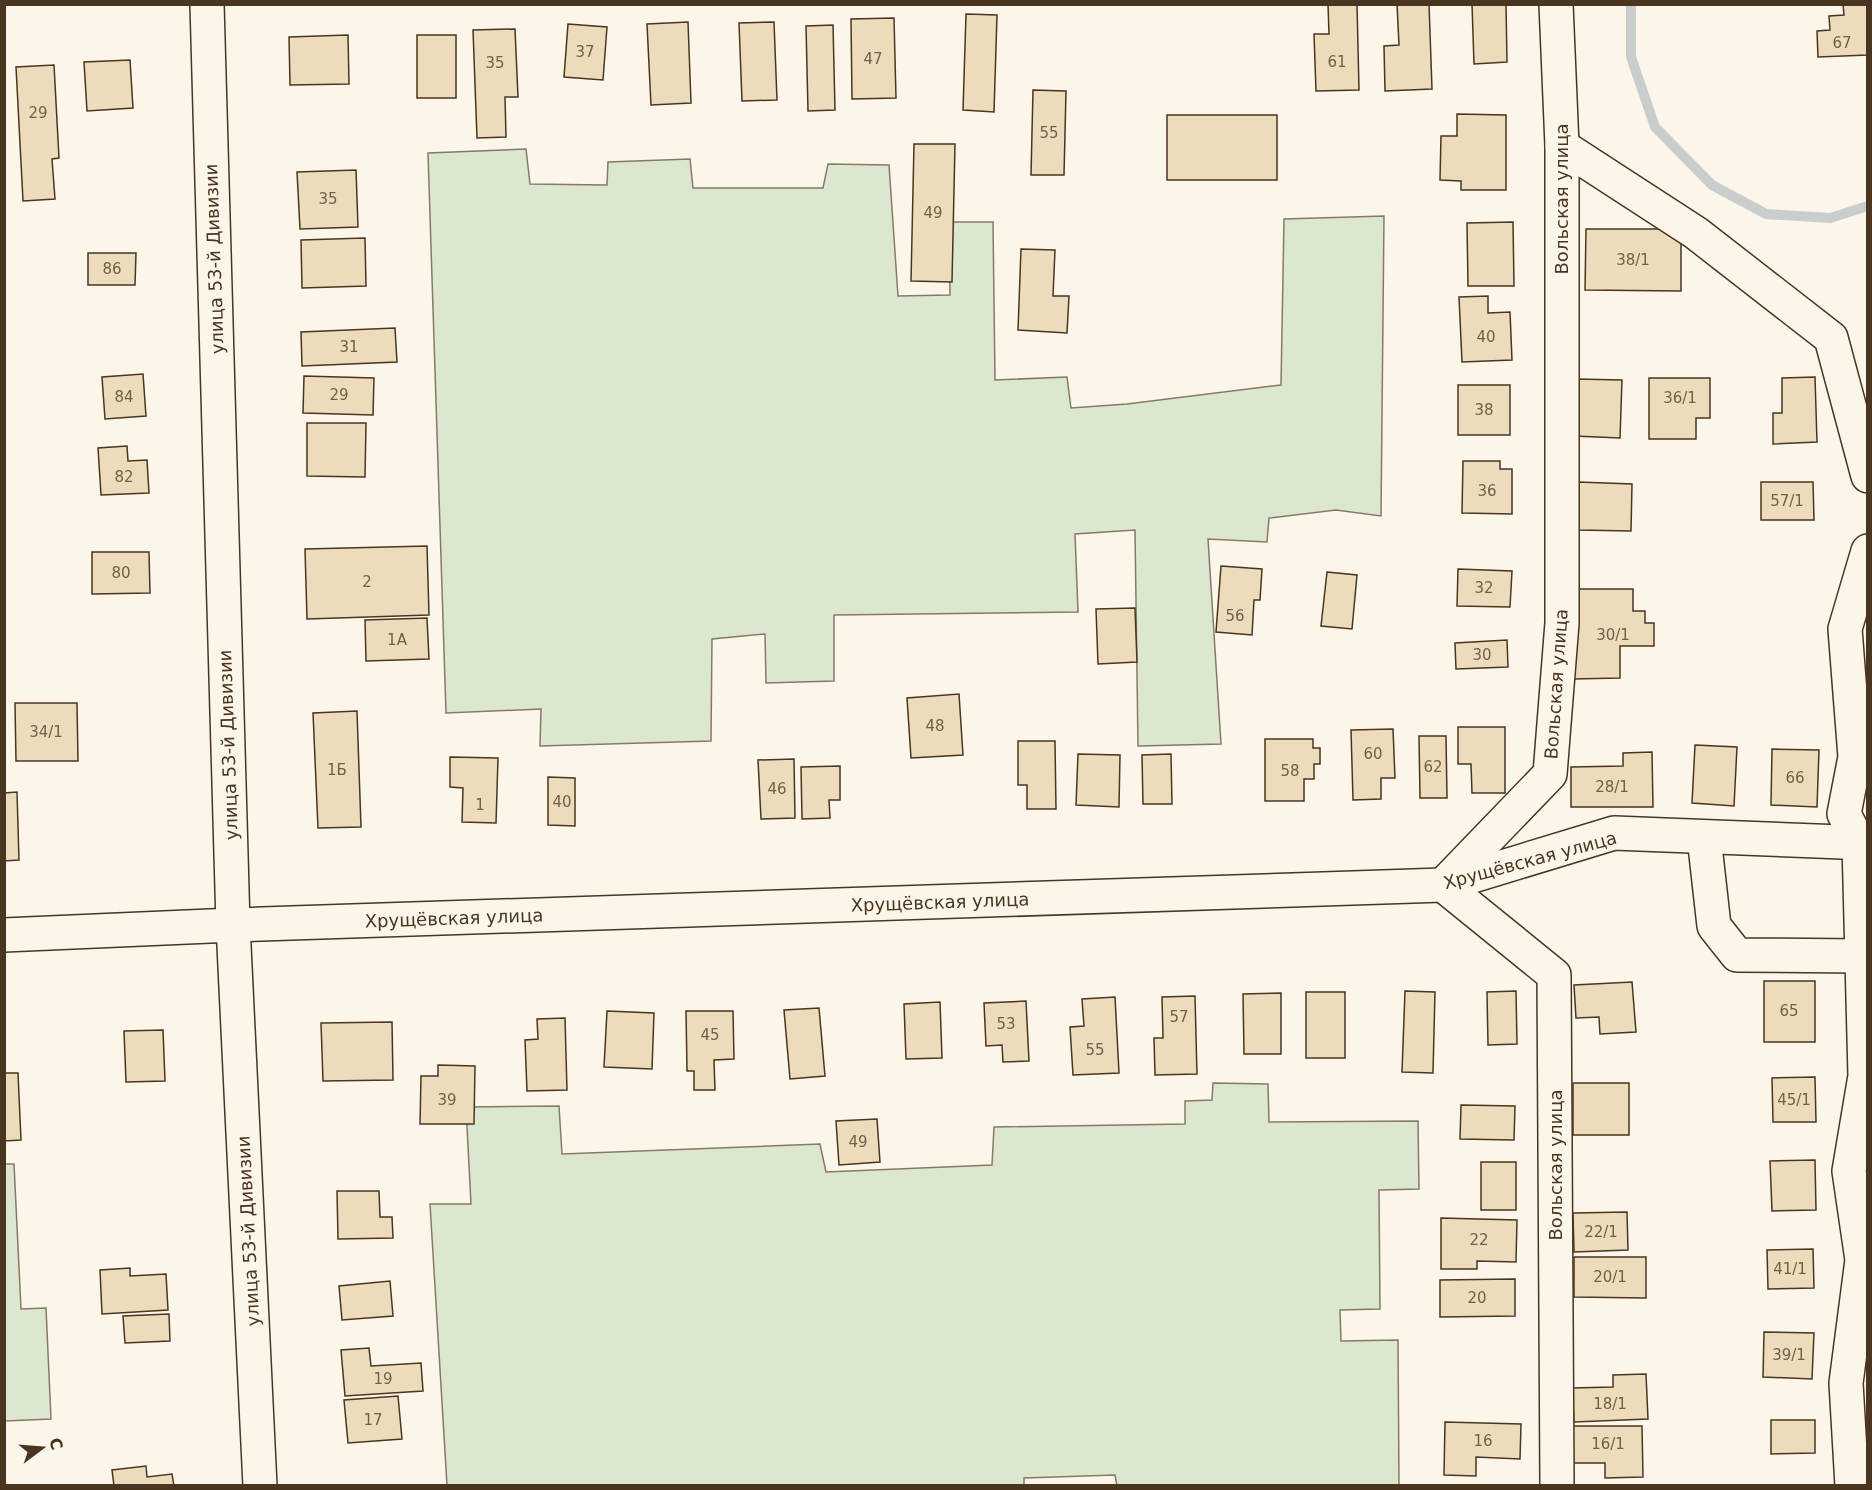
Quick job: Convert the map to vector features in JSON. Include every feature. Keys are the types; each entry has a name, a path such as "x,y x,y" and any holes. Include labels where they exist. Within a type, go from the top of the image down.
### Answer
{"street":[{"name":"улица 53-й Дивизии","path":"207,4 233,925 260,1485"},
{"name":"Вольская улица","path":"1556,4 1562,146 1562,623 1550,774 1443,885 1554,975 1557,1485"},
{"path":"1562,146 1696,233 1831,338 1868,476"},
{"path":"1852,1485 1846,1383 1862,1260 1850,1171 1865,1076 1862,956 1863,843 1844,814 1855,757 1845,629 1868,551"},
{"name":"Хрущёвская улица","path":"4,935 233,925 1443,885 1614,833 1863,843"},
{"path":"1704,837 1714,926 1737,955 1862,956"}],"green space":[{"path":"526,149 530,184 607,185 608,162 690,159 693,188 823,188 828,164 889,165 898,296 950,295 949,222 993,222 995,380 1067,377 1071,408 1127,404 1281,385 1284,219 1384,216 1381,516 1336,510 1269,518 1267,542 1208,539 1221,744 1138,746 1135,530 1075,534 1078,612 834,615 834,681 766,683 765,634 712,639 711,741 540,746 541,709 446,713 428,153"},
{"path":"1213,1083 1268,1084 1269,1122 1418,1121 1419,1189 1379,1190 1380,1309 1340,1310 1341,1341 1398,1340 1399,1485 1117,1486 1115,1475 1024,1478 1024,1486 447,1485 430,1204 471,1204 466,1107 559,1106 562,1154 820,1144 826,1172 992,1165 994,1127 1185,1124 1185,1101 1212,1100"},
{"path":"5,1164 14,1164 21,1309 46,1308 51,1419 5,1421"}],"building":[{"path":"1328,4 1357,4 1359,90 1316,91 1314,34 1329,34"},
{"path":"1397,4 1429,4 1432,89 1385,91 1384,46 1399,45"},
{"path":"1472,4 1506,4 1507,62 1474,64"},
{"path":"1843,4 1868,4 1868,55 1818,57 1817,31 1830,30 1829,16 1844,15"},
{"path":"966,14 997,15 994,112 963,110"},
{"path":"894,18 896,98 852,99 851,19"},
{"path":"688,22 691,103 651,105 647,24"},
{"path":"774,22 777,100 742,101 739,23"},
{"path":"568,24 607,27 603,80 564,77"},
{"path":"833,25 835,110 808,111 806,26"},
{"path":"515,29 518,97 505,97 506,137 477,138 473,30"},
{"path":"348,35 349,84 290,85 289,37"},
{"path":"417,35 456,35 456,98 417,98"},
{"path":"130,60 133,108 87,111 84,62"},
{"path":"54,65 59,158 52,159 55,199 23,201 16,67"},
{"path":"1033,90 1066,91 1064,175 1031,175"},
{"path":"1457,114 1506,115 1506,190 1461,190 1461,181 1440,180 1441,136 1457,136"},
{"path":"1167,115 1277,115 1277,180 1167,180"},
{"path":"914,144 955,144 952,282 911,281"},
{"path":"356,170 358,227 300,229 297,172"},
{"path":"1513,222 1514,286 1468,286 1467,223"},
{"path":"1586,229 1681,229 1681,291 1585,290"},
{"path":"365,238 366,286 302,288 301,240"},
{"path":"1021,249 1055,250 1053,296 1069,296 1067,333 1018,330"},
{"path":"88,253 136,253 135,285 88,285"},
{"path":"1488,296 1488,313 1510,312 1512,360 1462,362 1459,297"},
{"path":"395,328 397,362 302,366 301,332"},
{"path":"143,374 146,416 105,419 102,377"},
{"path":"304,376 374,378 373,415 303,413"},
{"path":"1815,377 1817,442 1773,444 1773,413 1782,413 1782,378"},
{"path":"1649,378 1710,378 1710,418 1696,418 1696,439 1649,439"},
{"path":"1576,379 1622,380 1620,438 1574,436"},
{"path":"1458,385 1510,385 1510,435 1458,435"},
{"path":"307,423 366,423 365,477 307,476"},
{"path":"127,446 128,461 147,460 149,493 101,495 98,448"},
{"path":"1463,461 1500,461 1500,469 1512,469 1512,514 1462,513"},
{"path":"1578,482 1632,484 1631,531 1577,530"},
{"path":"1761,482 1813,482 1814,520 1761,520"},
{"path":"427,546 429,615 307,619 305,549"},
{"path":"92,552 149,552 150,593 92,594"},
{"path":"1221,566 1262,569 1260,600 1254,600 1252,635 1216,632"},
{"path":"1458,569 1512,571 1510,607 1457,606"},
{"path":"1327,572 1357,575 1352,629 1321,626"},
{"path":"1572,589 1633,589 1633,611 1645,611 1645,623 1654,623 1654,646 1620,646 1620,678 1572,679"},
{"path":"1135,608 1137,662 1098,664 1096,609"},
{"path":"427,618 429,659 366,661 365,620"},
{"path":"1507,640 1508,667 1456,669 1455,643"},
{"path":"959,694 963,755 911,758 907,698"},
{"path":"15,703 77,703 78,761 16,761"},
{"path":"357,711 361,827 318,828 313,713"},
{"path":"1458,727 1505,727 1505,793 1472,793 1471,764 1458,764"},
{"path":"1393,729 1395,778 1381,778 1381,799 1353,800 1351,730"},
{"path":"1419,736 1446,736 1447,798 1420,798"},
{"path":"1265,739 1313,739 1313,748 1320,748 1320,764 1314,764 1314,779 1304,779 1304,801 1265,801"},
{"path":"1018,741 1055,741 1056,809 1027,809 1027,785 1018,785"},
{"path":"1695,745 1737,747 1734,806 1692,803"},
{"path":"1772,749 1819,750 1817,807 1771,805"},
{"path":"1652,752 1653,807 1571,807 1571,767 1623,766 1623,753"},
{"path":"1078,754 1120,755 1119,807 1076,805"},
{"path":"1171,754 1172,804 1143,804 1142,755"},
{"path":"450,757 498,758 496,823 462,822 463,788 450,787"},
{"path":"794,759 795,818 761,819 758,760"},
{"path":"840,766 840,800 829,800 830,818 802,819 801,767"},
{"path":"548,777 575,778 575,826 548,825"},
{"path":"17,792 19,860 4,861 4,793"},
{"path":"1764,981 1815,981 1815,1042 1764,1042"},
{"path":"1632,982 1636,1032 1600,1034 1599,1017 1576,1018 1574,985"},
{"path":"1405,991 1435,992 1433,1073 1402,1072"},
{"path":"1516,991 1517,1044 1488,1045 1487,992"},
{"path":"1306,992 1345,992 1345,1058 1306,1058"},
{"path":"1281,993 1281,1054 1244,1054 1243,994"},
{"path":"1195,996 1197,1074 1155,1075 1154,1038 1163,1038 1162,997"},
{"path":"1115,997 1119,1073 1073,1075 1070,1027 1084,1026 1082,999"},
{"path":"1026,1001 1029,1061 1003,1062 1002,1045 986,1046 984,1003"},
{"path":"940,1002 942,1058 906,1059 904,1004"},
{"path":"819,1008 825,1076 790,1079 784,1010"},
{"path":"607,1011 654,1013 652,1069 604,1067"},
{"path":"686,1011 733,1011 734,1059 714,1060 715,1090 694,1090 694,1071 687,1071"},
{"path":"565,1018 567,1090 527,1091 525,1040 538,1039 537,1019"},
{"path":"392,1022 393,1080 323,1081 321,1023"},
{"path":"163,1030 165,1081 126,1082 124,1031"},
{"path":"438,1065 475,1066 474,1124 420,1124 421,1076 438,1076"},
{"path":"4,1073 18,1073 21,1140 4,1141"},
{"path":"1815,1077 1816,1122 1773,1122 1772,1078"},
{"path":"1573,1083 1629,1083 1629,1135 1573,1135"},
{"path":"1461,1105 1515,1106 1514,1140 1460,1139"},
{"path":"877,1119 880,1162 839,1165 836,1121"},
{"path":"1815,1160 1816,1210 1772,1211 1770,1161"},
{"path":"1481,1162 1516,1162 1516,1210 1481,1210"},
{"path":"337,1191 379,1191 380,1217 392,1217 393,1238 338,1239"},
{"path":"1627,1212 1628,1250 1574,1252 1573,1213"},
{"path":"1441,1218 1517,1220 1516,1262 1477,1261 1477,1269 1441,1269"},
{"path":"1813,1249 1814,1288 1768,1289 1767,1250"},
{"path":"1574,1257 1646,1257 1646,1298 1574,1297"},
{"path":"130,1268 130,1276 166,1274 168,1310 102,1314 100,1270"},
{"path":"1515,1279 1515,1316 1440,1317 1440,1280"},
{"path":"390,1281 393,1316 342,1320 339,1286"},
{"path":"169,1314 170,1341 125,1343 123,1316"},
{"path":"1764,1332 1814,1333 1812,1379 1763,1377"},
{"path":"369,1348 371,1366 421,1363 423,1391 345,1396 341,1350"},
{"path":"1646,1374 1648,1419 1574,1422 1572,1388 1613,1387 1613,1375"},
{"path":"398,1396 402,1439 348,1443 344,1400"},
{"path":"1771,1420 1815,1420 1815,1453 1771,1454"},
{"path":"1445,1422 1521,1424 1520,1459 1476,1457 1476,1476 1444,1475"},
{"path":"1573,1426 1642,1426 1643,1477 1605,1478 1605,1463 1573,1463"},
{"path":"146,1466 147,1477 172,1474 174,1486 114,1486 112,1470"}],"waterway":[{"path":"1631,4 1631,57 1655,127 1712,185 1766,214 1830,218 1868,206"}]}
